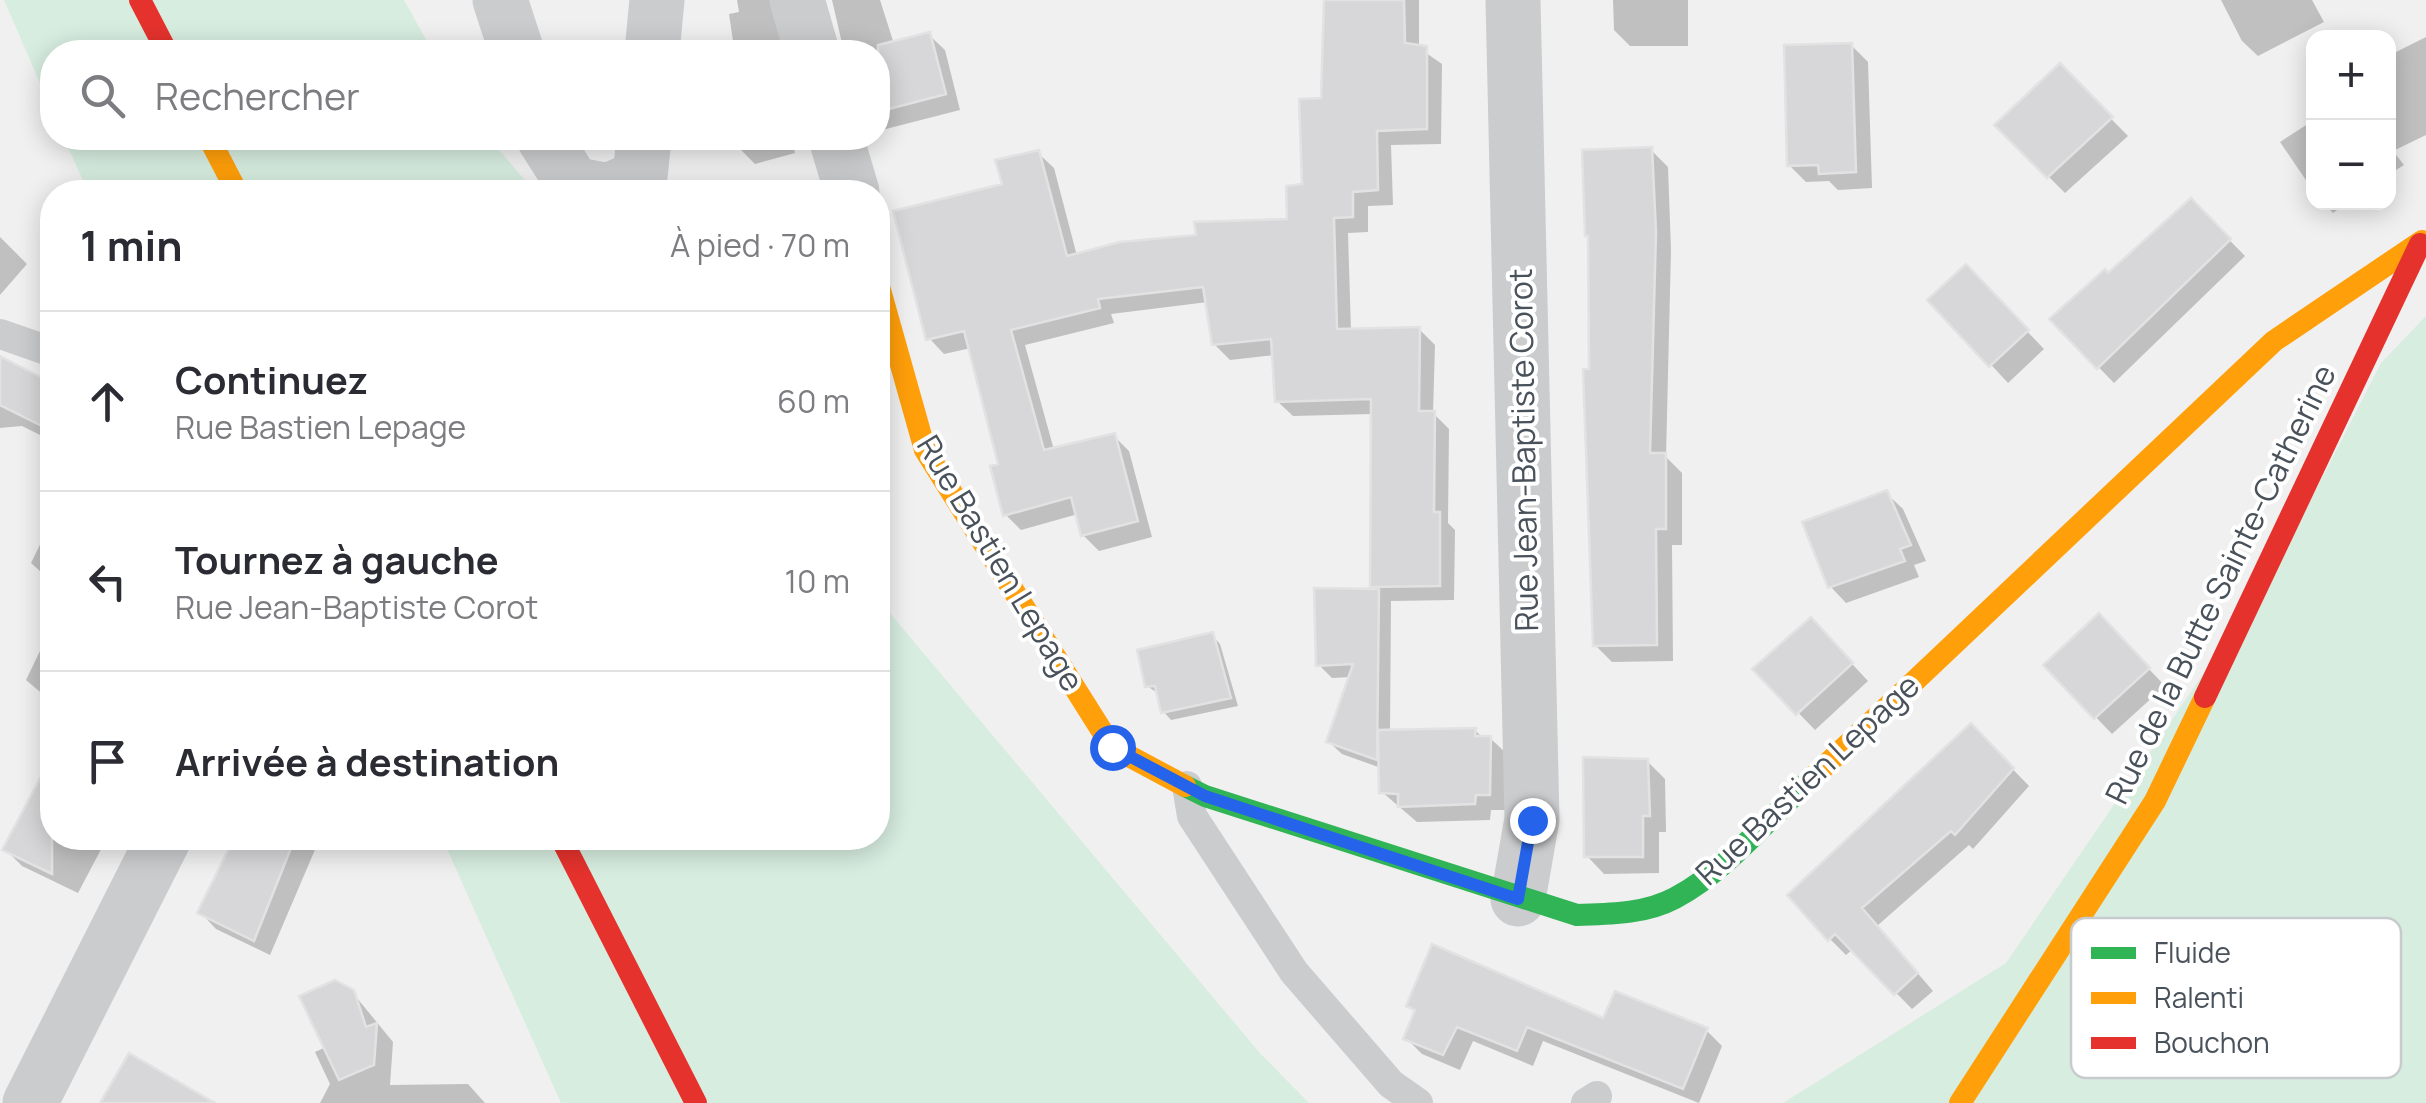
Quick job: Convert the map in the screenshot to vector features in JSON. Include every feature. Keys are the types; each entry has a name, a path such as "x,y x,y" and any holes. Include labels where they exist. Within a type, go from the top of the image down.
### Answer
{"street":[{"path":"140,0 161,40"},
{"path":"500,0 513,40"},
{"path":"653,40 657,0"},
{"path":"797,0 809,40"},
{"name":"Rue Jean-Baptiste Corot","path":"1513,0 1532,820 1518,899"},
{"path":"216,150 231,180"},
{"path":"552,150 571,180"},
{"path":"631,180 640,176 643,150"},
{"path":"840,150 848,180"},
{"name":"Rue Bastien Lepage","path":"890,326 925,450 1112,747 1187,786 1518,899 1577,915 1625,914 1674,899 1714,870 2274,341 2424,239"},
{"name":"Rue de la Butte Sainte-Catherine","path":"2079,918 2155,801 2424,239"},
{"path":"30,1103 158,850"},
{"path":"568,850 696,1103"},
{"name":"Rue de la Butte Sainte-Catherine","path":"1960,1103 2071,931"}],"lane":[{"path":"0,334 40,348"},
{"path":"1187,786 1192,816 1294,972 1391,1084 1418,1103"}],"green space":[{"path":"4,0 404,0 426,40 40,40 40,83"},
{"path":"69,150 499,150 525,180 83,180"},
{"path":"2426,316 2426,1103 1783,1103 2006,963 2278,564 2381,363"},
{"path":"890,613 1259,1052 1309,1103 561,1103 447,850 890,850"}],"building":[{"path":"1324,0 1404,0 1405,43 1427,46 1427,129 1377,131 1378,190 1353,192 1353,217 1334,218 1337,329 1420,327 1419,411 1435,411 1434,512 1440,512 1440,586 1370,587 1371,399 1275,402 1271,339 1212,345 1203,287 1098,299 1100,308 1011,330 1044,450 1115,433 1138,521 1081,536 1071,497 1003,516 990,466 998,464 964,331 926,340 893,211 1002,184 995,160 1039,150 1067,256 1120,242 1196,235 1194,222 1287,219 1286,186 1302,184 1299,99 1321,98"},
{"path":"930,32 946,94 890,109 890,42"},
{"path":"1852,43 1856,172 1819,174 1818,165 1787,166 1784,45"},
{"path":"2060,63 2113,117 2047,178 1994,125"},
{"path":"1652,147 1656,232 1650,453 1666,453 1666,529 1656,529 1657,645 1593,646 1583,369 1589,369 1588,236 1582,150"},
{"path":"2191,198 2231,239 2097,369 2049,319 2105,269 2108,273"},
{"path":"1966,264 2029,330 1989,367 1927,300"},
{"path":"0,356 40,377 40,425 0,405"},
{"path":"1887,490 1911,545 1900,549 1905,561 1828,588 1802,522"},
{"path":"1314,588 1379,589 1377,760 1326,742 1353,664 1316,666"},
{"path":"2099,613 2150,668 2094,719 2043,665"},
{"path":"1811,617 1853,663 1796,715 1752,669"},
{"path":"1213,632 1231,698 1161,713 1155,686 1145,687 1137,650"},
{"path":"1971,723 2014,768 1955,835 1951,831 1862,908 1918,973 1894,995 1835,934 1828,941 1787,895"},
{"path":"1476,728 1475,736 1491,736 1490,795 1476,795 1475,804 1398,807 1398,794 1379,793 1378,730"},
{"path":"1583,757 1648,759 1650,816 1643,816 1643,857 1584,857"},
{"path":"40,779 40,850 52,850 52,874 2,850"},
{"path":"228,850 290,850 254,941 197,913"},
{"path":"1432,944 1603,1018 1615,991 1708,1028 1683,1089 1527,1027 1517,1051 1457,1027 1443,1055 1403,1039 1415,1010 1406,1006"},
{"path":"335,980 354,990 366,1027 377,1023 374,1065 339,1080 299,996"},
{"path":"129,1053 215,1103 100,1103"}],"traffic: fast":[{"path":"1185,786 1205,796 1577,915 1640,910 1675,898 1712,874 1809,781"}],"traffic: slow":[{"path":"215,150 231,180"},
{"path":"1809,781 2274,341 2422,241"},
{"path":"890,326 925,450 1112,747 1185,786"},
{"path":"2079,918 2155,801 2205,697"},
{"path":"1960,1103 2071,931"}],"traffic: jam":[{"path":"140,0 161,40"},
{"path":"2205,697 2420,244"},
{"path":"567,850 696,1103"}],"route":[{"path":"1112,747 1205,796 1518,899 1532,820"}]}
